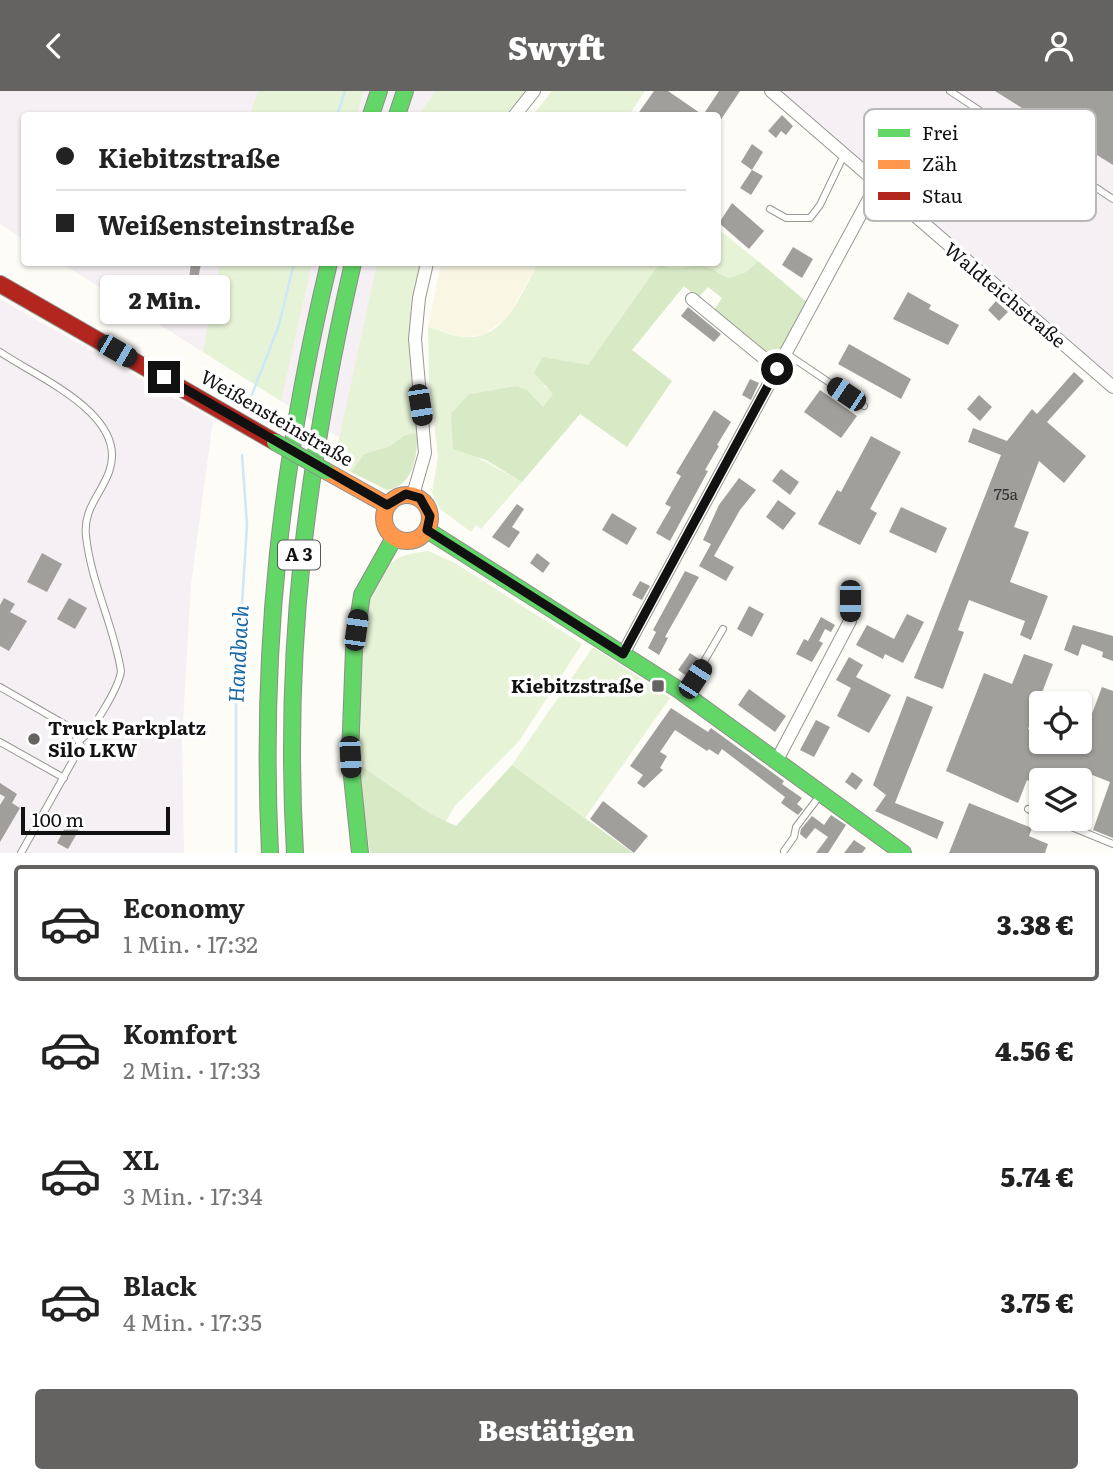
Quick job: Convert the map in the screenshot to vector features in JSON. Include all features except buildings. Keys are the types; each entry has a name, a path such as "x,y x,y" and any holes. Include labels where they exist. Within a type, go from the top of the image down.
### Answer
{"main road":[{"path":"372,112 379,91"},
{"path":"398,112 405,91"},
{"name":"A 3","path":"270,853 266,739 271,597 298,395 328,266"},
{"name":"A 3","path":"295,853 291,679 301,536 322,401 353,266"},
{"name":"Weißensteinstraße","path":"0,284 387,505"},
{"path":"414,495 429,509 427,530 409,541 394,538 383,519 387,505 399,496 414,495"},
{"path":"427,530 685,694 903,853"},
{"path":"360,853 350,757 354,648 362,595 394,538"}],"street":[{"path":"517,112 534,91"},
{"name":"Waldteichstraße","path":"771,91 864,173"},
{"path":"623,654 864,208"},
{"name":"Waldteichstraße","path":"920,221 1113,387"},
{"path":"414,495 425,453 415,339 419,298 426,266"},
{"path":"692,299 777,369"},
{"path":"777,759 850,621 850,601"}],"lane":[{"path":"950,91 977,109"},
{"path":"770,209 786,218 799,221 810,218 820,205 844,155"},
{"path":"1096,188 1113,199"},
{"path":"0,352 91,411 108,432 113,449 109,472 90,504 85,526 91,563 121,671 106,703 86,736 80,740"},
{"path":"787,353 864,406"},
{"path":"685,694 723,629"},
{"path":"0,687 71,728 80,740 79,751 21,853"},
{"path":"0,742 64,778"},
{"path":"784,851 794,837 796,827 822,793"},
{"path":"1081,831 1113,844"}],"shaded area":[{"path":"0,91 435,91 421,112 21,112 21,238 0,224"},
{"path":"766,91 1113,91 1113,379 923,221 1096,221 1096,109 864,109 864,172"},
{"path":"66,266 376,266 340,438"},
{"path":"440,266 536,266 508,317 483,335 463,337 428,327"},
{"path":"0,299 213,420 191,584 182,739 184,853 0,853"}],"green space":[{"path":"258,91 364,91 357,112 251,112"},
{"path":"435,91 528,91 511,112 421,112"},
{"path":"552,91 645,91 631,112 535,112"},
{"path":"721,231 758,261 746,272 729,278 707,267 697,266 721,266"},
{"path":"758,261 808,303 780,359 773,361 714,310 722,298 708,287 698,298 684,286 632,350 672,381 627,447 580,414 522,482 486,460 453,449 451,413 469,394 516,386 527,390 543,407 553,394 534,373 543,357 588,365 658,266 707,267 729,278 746,272"},
{"path":"219,266 311,266 281,401 203,352"},
{"path":"376,266 421,266 409,339 417,433 405,435 390,446 364,454 351,472 334,462"},
{"path":"536,266 658,266 588,366 543,385 554,394 543,408 535,398 516,386 469,394 451,413 477,457 522,482 481,529 476,525 471,532 440,509 432,493 438,457 429,380 428,327 451,335 479,336 502,323 519,300"},
{"path":"666,266 697,266 677,268"},
{"path":"417,433 412,469 403,483 396,488 387,490 351,472 364,454 390,446 405,435"},
{"path":"428,551 455,563 582,644 519,741 455,806 446,821 431,814 357,763 360,659 370,602 378,580 393,561 412,553"},
{"path":"593,647 670,698 585,818 512,765"},
{"path":"357,763 431,814 456,826 512,765 633,853 370,853"}],"waterway":[{"name":"Handbach","path":"338,112 345,91"},
{"name":"Handbach","path":"251,397 279,325 293,266"},
{"name":"Handbach","path":"236,853 236,699 247,525 242,455"}],"traffic: fast":[{"path":"372,112 379,91"},
{"path":"398,112 405,91"},
{"path":"270,853 268,702 278,556 298,411 328,266"},
{"path":"295,853 293,702 302,556 323,411 352,266"},
{"path":"275,442 326,471"},
{"path":"427,530 679,690 903,853"},
{"path":"360,853 350,757 354,648 362,595 394,538"}],"traffic: slow":[{"path":"326,471 387,505"},
{"path":"407,495 423,502 430,518 423,534 407,541 391,534 384,518 391,502 407,495"}],"traffic: jam":[{"path":"0,284 275,442"}],"place":[{"name":"Kiebitzstraße","path":"658,686"},
{"name":"Truck Parkplatz Silo LKW","path":"34,739"}],"route":[{"path":"164,377 387,505 406,494 420,498 429,509 427,530 623,654 777,369"}]}
